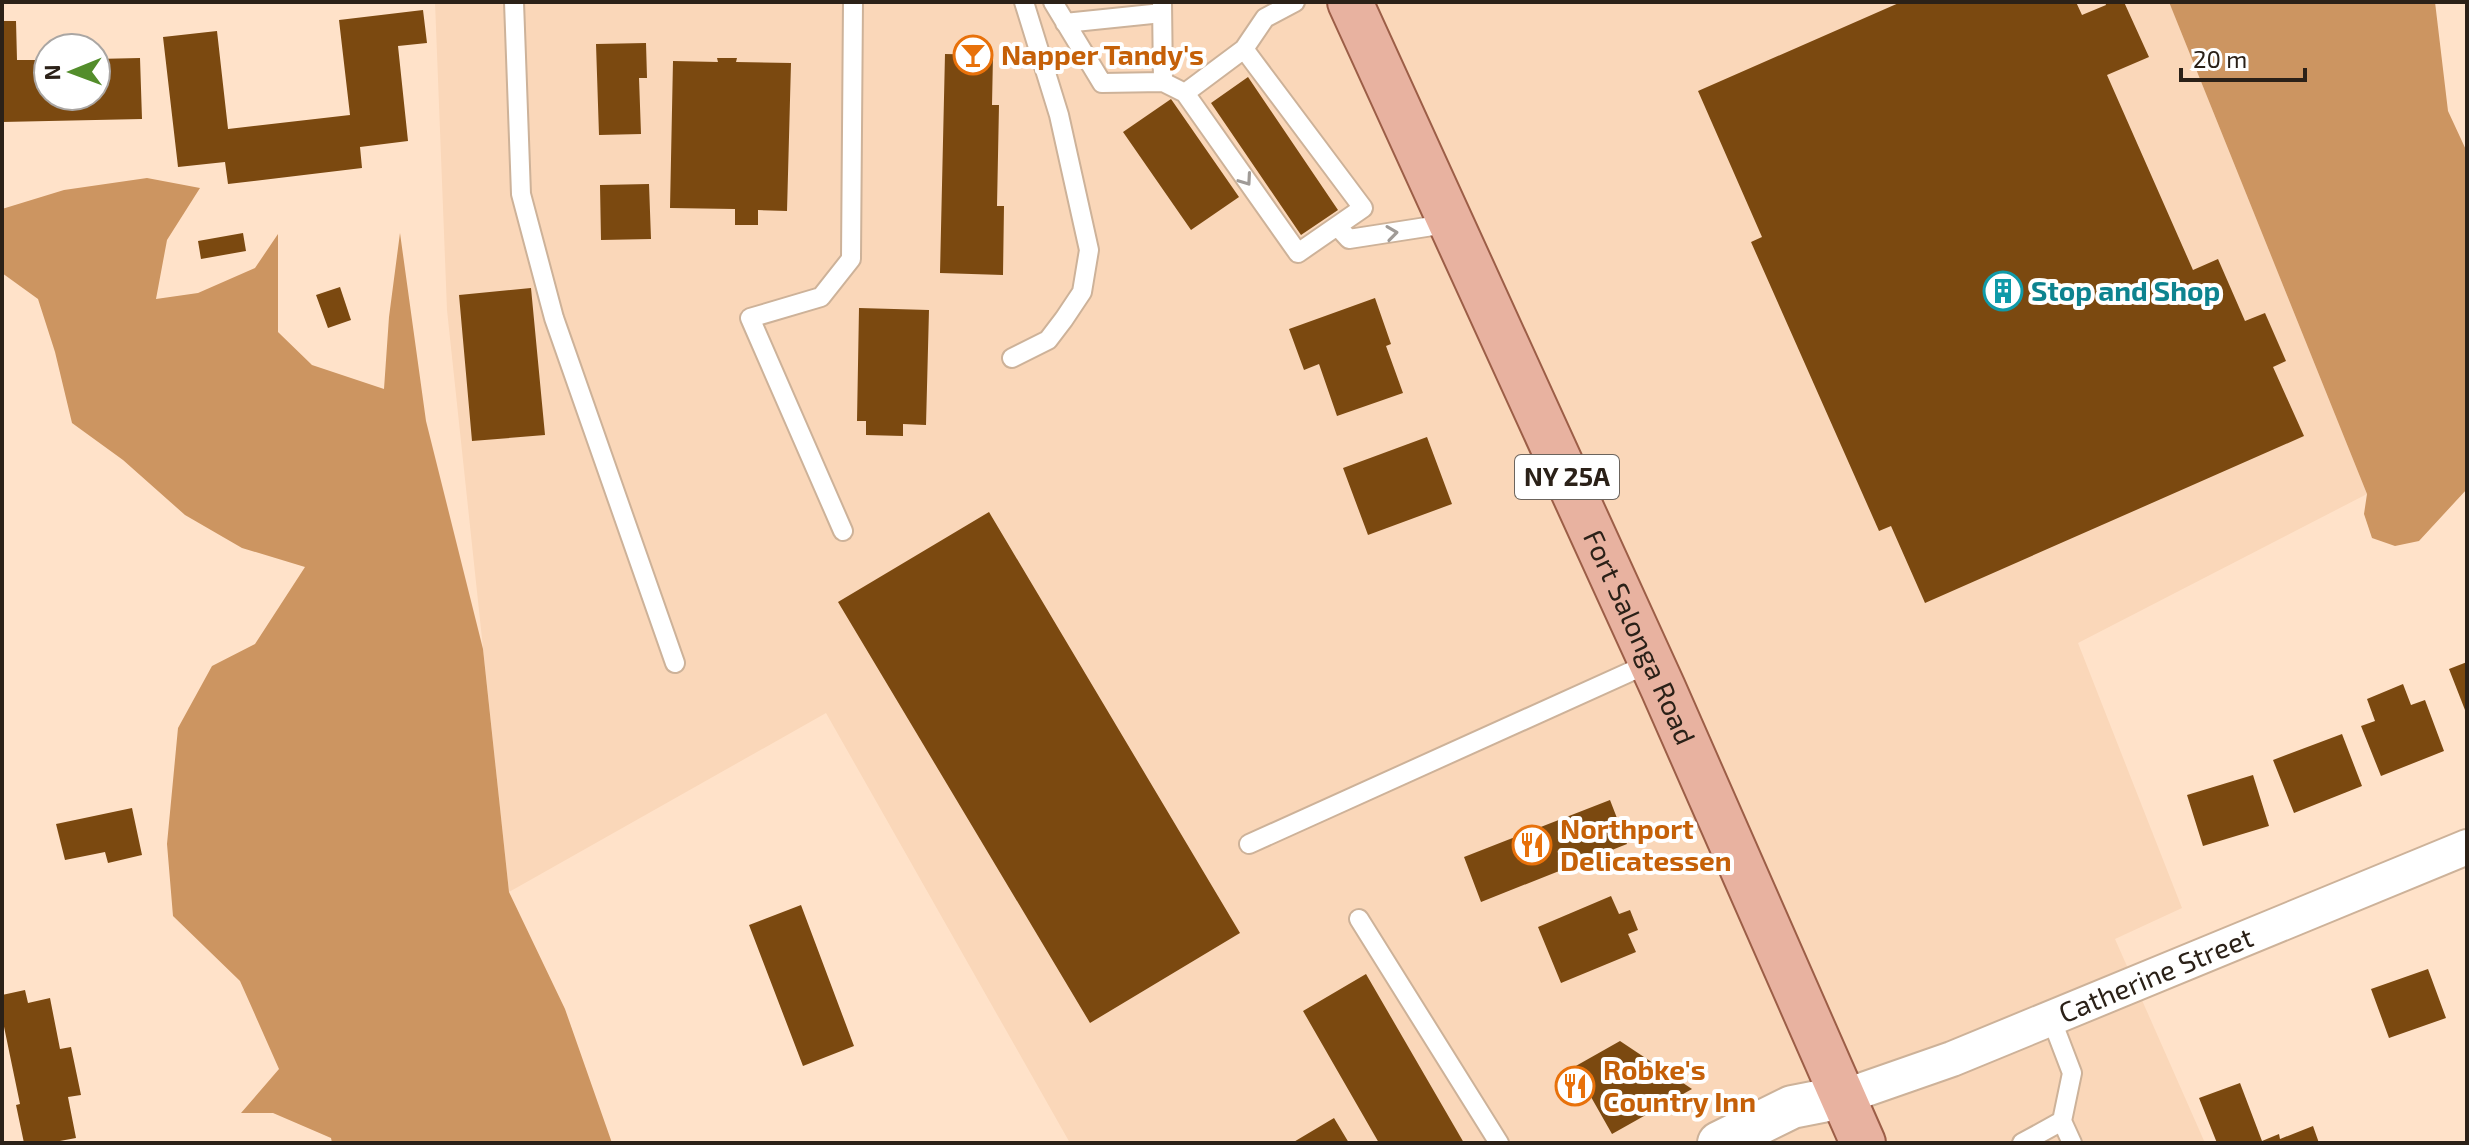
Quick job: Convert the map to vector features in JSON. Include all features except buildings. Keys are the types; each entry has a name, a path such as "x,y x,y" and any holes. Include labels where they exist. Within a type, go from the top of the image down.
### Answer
{"main road":[{"name":"Fort Salonga Road","path":"1350,2 1652,662 1863,1143"}],"street":[{"name":"Catherine Street","path":"1843,1097 1952,1059 2467,847"},
{"path":"1719,1143 1792,1107 1843,1097"}],"lane":[{"path":"514,2 521,194 554,318 675,663"},
{"path":"843,531 750,318 821,297 851,259 853,2"},
{"path":"1012,358 1048,340 1064,319 1082,292 1089,250 1059,115 1024,2"},
{"path":"1053,2 1102,83 1163,82 1185,93 1232,147 1272,205 1298,253 1363,208 1324,172 1281,112 1244,49"},
{"path":"1185,93 1244,49 1265,18 1295,2"},
{"path":"1065,23 1162,8 1163,82"},
{"path":"1337,226 1349,239 1452,223"},
{"path":"1249,844 1652,662"},
{"path":"1359,919 1499,1143"},
{"path":"2051,1018 2072,1073 2062,1121 2072,1143"},
{"path":"2022,1143 2062,1121"}],"shaded area":[{"path":"435,2 2169,2 2367,494 2078,643 2182,908 2115,939 2205,1143 1070,1143 826,713 509,892 447,310"},
{"path":"2169,2 2435,2 2448,111 2467,152 2467,489 2419,541 2395,546 2372,538 2364,514 2367,494"},
{"path":"147,178 200,188 167,240 156,299 198,293 255,268 278,234 278,332 312,365 384,389 400,233 426,421 483,649 509,892 565,1009 612,1143 332,1143 331,1138 273,1113 241,1113 279,1069 240,981 173,916 167,844 178,728 212,666 255,644 305,567 242,548 185,515 123,460 72,423 38,299 2,273 2,209 64,190"}],"place":[{"name":"Napper Tandy's","path":"973,55"},
{"name":"Stop and Shop","path":"2003,291"},
{"name":"Northport Delicatessen","path":"1532,845"},
{"name":"Robke's Country Inn","path":"1575,1086"}]}
